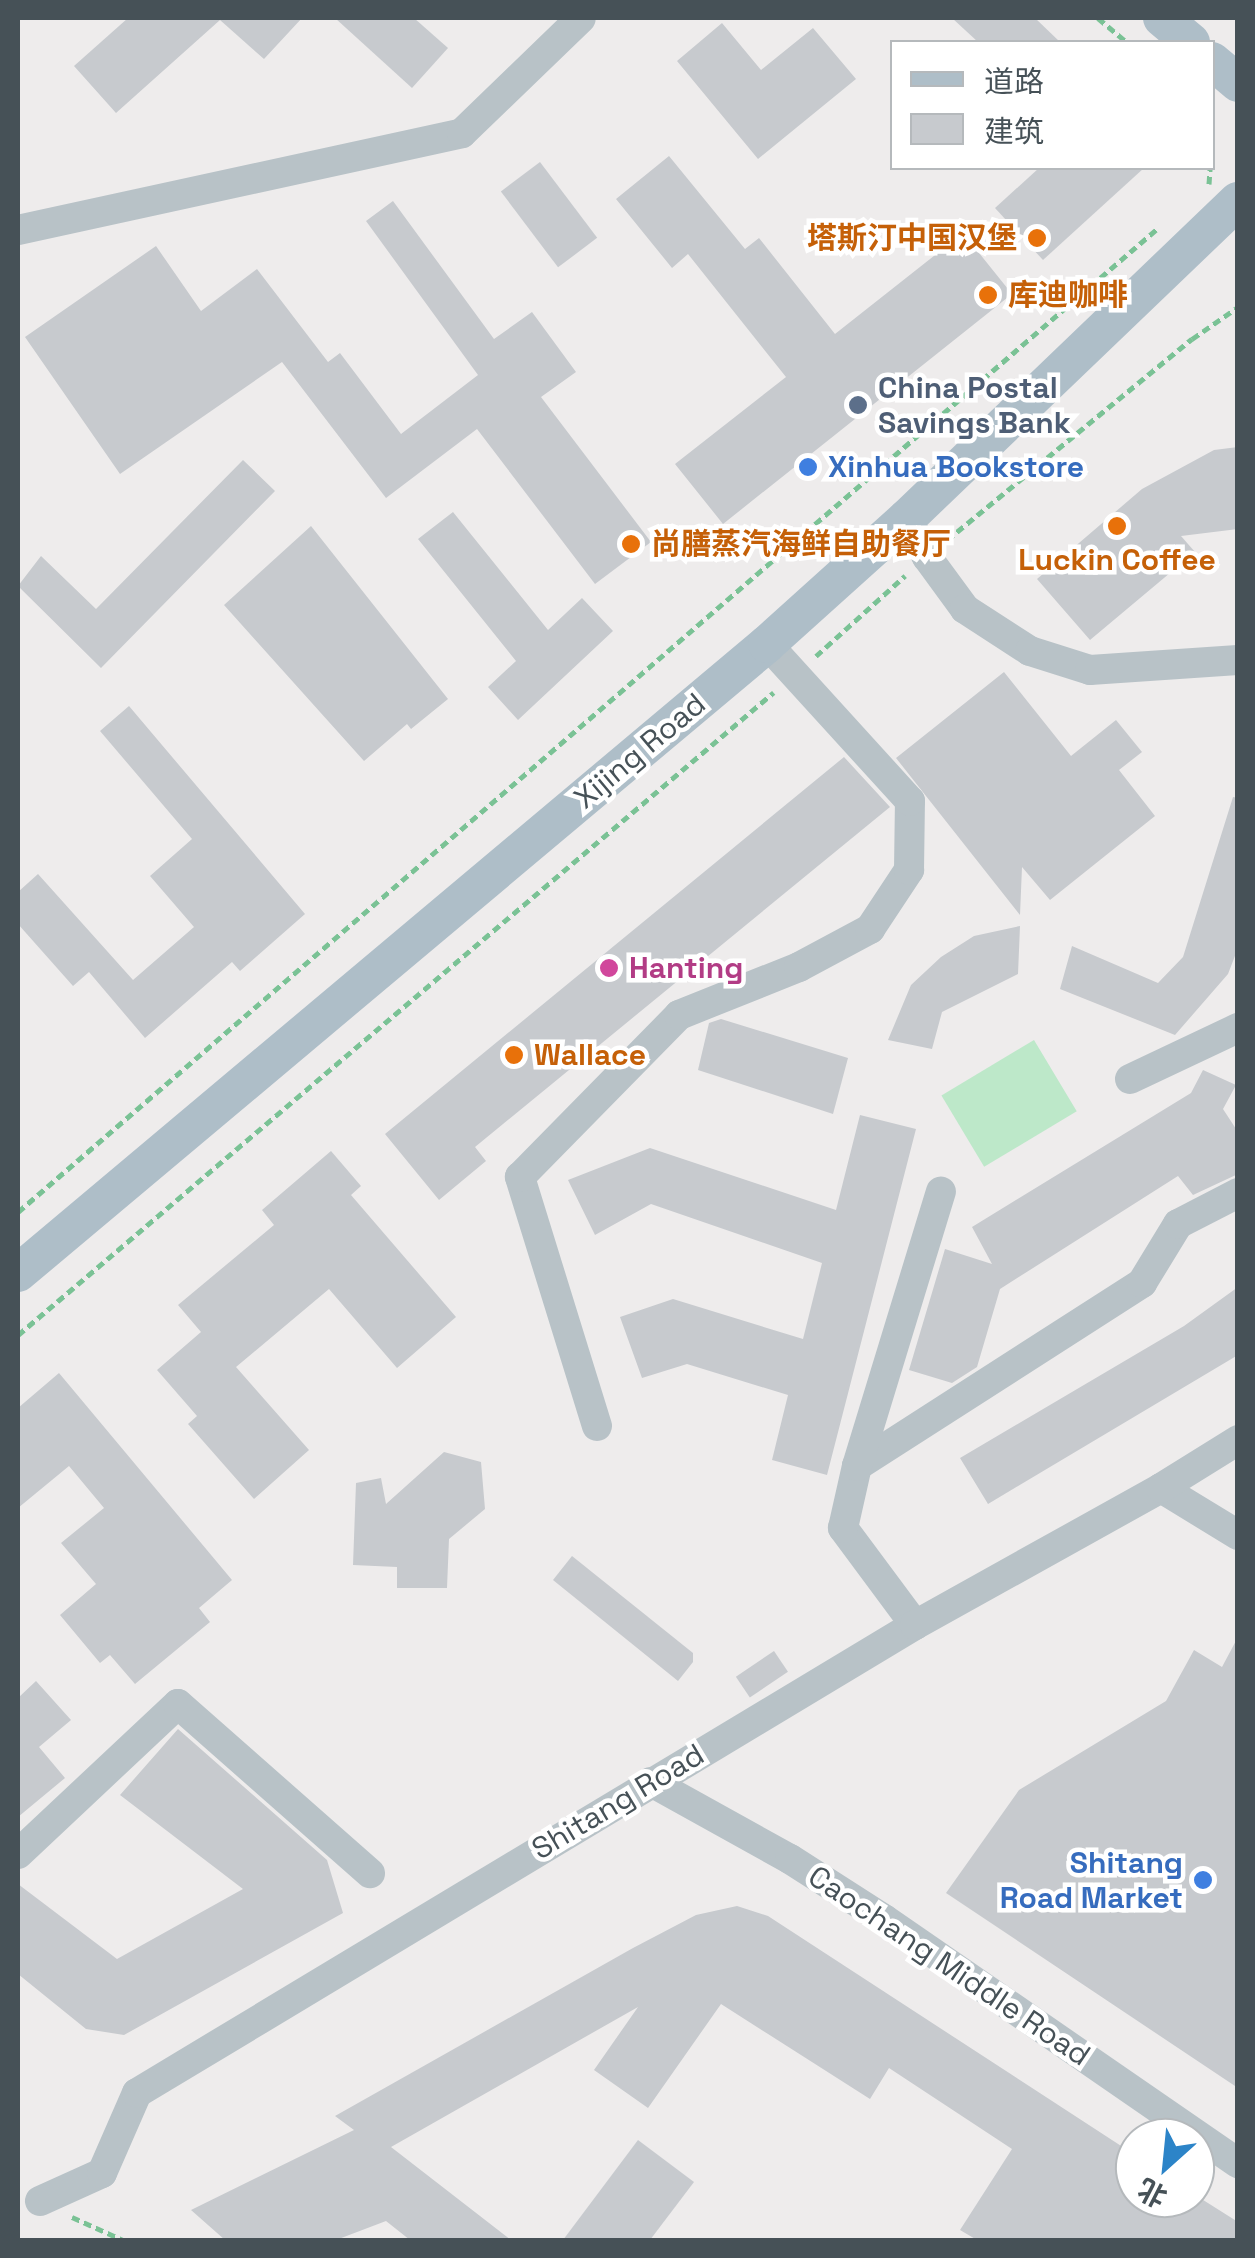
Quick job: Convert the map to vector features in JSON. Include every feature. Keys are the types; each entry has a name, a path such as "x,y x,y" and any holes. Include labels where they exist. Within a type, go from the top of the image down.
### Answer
{"main road":[{"path":"1162,18 1189,40"},
{"path":"1215,63 1238,83"},
{"name":"Xijing Road","path":"18,1273 768,644 907,518 1222,209"}],"street":[{"path":"18,230 462,133 580,18"},
{"path":"907,518 927,557 965,609 1030,651 1090,670 1238,660"},
{"path":"597,1426 520,1176 679,1014 800,967 870,929 910,870 910,801 768,644"},
{"path":"1130,1079 1238,1028"},
{"path":"914,1625 842,1528 857,1466 941,1192"},
{"path":"857,1466 1142,1283 1178,1224 1238,1192"},
{"name":"Shitang Road","path":"40,2202 102,2173 137,2094 914,1625 1161,1488 1238,1440"},
{"path":"1161,1488 1238,1536"},
{"path":"18,1854 178,1704 370,1874"},
{"name":"Caochang Middle Road","path":"652,1782 790,1858 1238,2163"}],"path":[{"path":"1098,18 1125,40"},
{"path":"1210,170 1209,184 1222,209"},
{"path":"18,1212 1161,225"},
{"path":"18,1336 927,557 1192,339 1238,308"}],"green space":[{"path":"1034,1040 1077,1111 984,1167 941,1096"}],"building":[{"path":"128,18 302,18 264,59 220,20 116,113 74,66"},
{"path":"335,18 414,18 448,48 412,88"},
{"path":"952,18 1035,18 1058,40 976,40"},
{"path":"722,23 761,70 813,28 856,79 758,159 677,61"},
{"path":"669,156 745,249 759,238 835,334 963,233 1012,294 723,524 675,464 786,377 688,254 672,268 616,199"},
{"path":"540,162 597,238 558,267 501,191"},
{"path":"1037,170 1142,170 1043,260 995,208"},
{"path":"393,201 494,339 532,312 576,372 541,397 651,542 595,584 477,429 386,498 282,362 120,474 25,337 156,246 201,311 257,269 328,362 340,353 401,434 478,375 366,221"},
{"path":"1238,447 1238,529 1181,536 1195,552 1090,640 1037,579 1142,489 1214,450"},
{"path":"243,460 275,491 101,668 18,586 41,556 96,609"},
{"path":"453,512 548,630 582,598 613,631 518,720 488,687 516,661 418,539"},
{"path":"311,526 448,699 411,729 407,724 364,761 224,605"},
{"path":"1004,672 1071,756 1116,720 1142,752 1119,770 1155,816 1050,900 1022,867 1020,915 896,758"},
{"path":"129,706 305,914 240,971 232,962 145,1038 89,972 73,986 18,924 18,892 38,874 133,980 194,927 150,876 192,839 100,731"},
{"path":"844,757 890,807 475,1147 486,1161 439,1200 385,1134"},
{"path":"1233,797 1238,798 1238,948 1228,974 1175,1035 1060,989 1072,946 1158,983 1183,957"},
{"path":"1020,926 1018,974 942,1012 932,1049 888,1040 911,985 941,957 974,936"},
{"path":"721,1019 848,1058 833,1114 698,1070 709,1023"},
{"path":"1203,1070 1236,1085 1223,1109 1238,1132 1238,1174 1193,1195 1178,1176 1000,1289 977,1367 952,1383 909,1370 945,1249 992,1264 972,1227 1191,1093"},
{"path":"860,1115 916,1129 827,1475 772,1460 788,1395 687,1364 642,1378 620,1317 673,1299 803,1339 822,1263 651,1204 595,1235 568,1180 650,1148 836,1210"},
{"path":"331,1151 361,1186 351,1195 456,1317 397,1368 329,1289 236,1367 309,1450 254,1499 188,1424 197,1416 157,1370 201,1332 178,1305 274,1225 262,1210"},
{"path":"1238,1287 1238,1355 988,1504 960,1458 1184,1326"},
{"path":"59,1373 232,1580 199,1608 210,1622 135,1684 110,1655 100,1663 60,1615 96,1584 61,1543 104,1508 69,1466 18,1508 18,1408"},
{"path":"444,1452 481,1462 485,1509 449,1539 447,1588 397,1588 397,1567 353,1565 356,1483 381,1478 386,1504"},
{"path":"572,1556 693,1653 693,1662 678,1681 553,1580"},
{"path":"1238,1637 1238,2088 946,1893 1019,1790 1166,1701 1194,1650 1222,1667"},
{"path":"774,1651 788,1672 750,1697 736,1677"},
{"path":"36,1681 71,1720 39,1747 65,1778 18,1817 18,1698"},
{"path":"178,1729 327,1860 343,1913 124,2035 86,2029 18,1974 18,1884 117,1959 243,1889 120,1795"},
{"path":"737,1906 768,1916 1115,2142 1115,2218 1215,2218 1215,2207 1238,2222 1238,2240 977,2240 960,2230 1012,2149 889,2068 870,2099 721,2004 648,2108 594,2070 638,2007 391,2147 511,2240 410,2240 386,2221 336,2240 225,2240 191,2210 354,2130 335,2116 696,1915"},
{"path":"638,2140 694,2182 650,2240 563,2240"}],"place":[{"name":"塔斯汀中国汉堡","path":"1037,238"},
{"name":"库迪咖啡","path":"988,295"},
{"name":"China Postal Savings Bank","path":"858,405"},
{"name":"Xinhua Bookstore","path":"808,467"},
{"name":"Luckin Coffee","path":"1117,526"},
{"name":"尚膳蒸汽海鲜自助餐厅","path":"631,544"},
{"name":"Hanting","path":"609,968"},
{"name":"Wallace","path":"514,1055"},
{"name":"Shitang Road Market","path":"1203,1880"}]}
